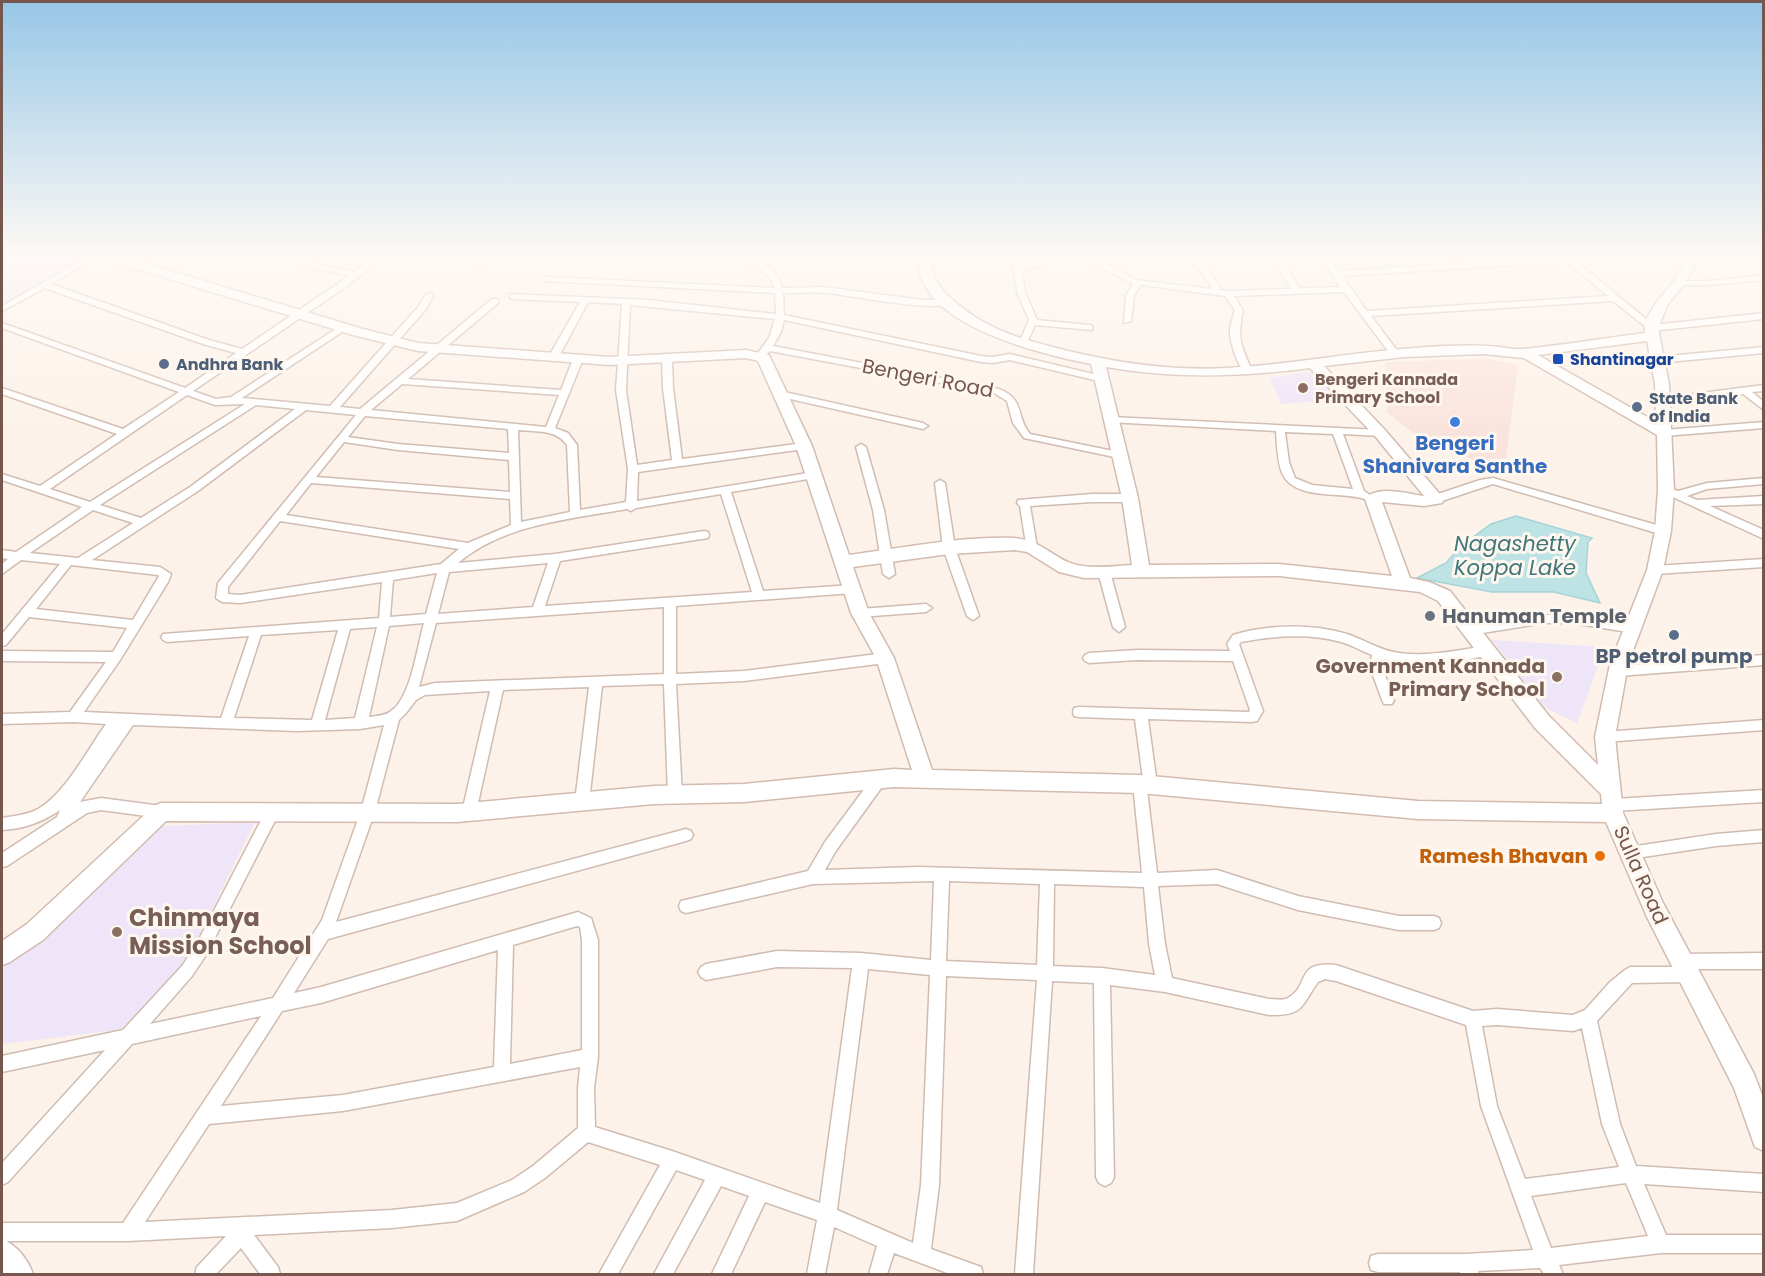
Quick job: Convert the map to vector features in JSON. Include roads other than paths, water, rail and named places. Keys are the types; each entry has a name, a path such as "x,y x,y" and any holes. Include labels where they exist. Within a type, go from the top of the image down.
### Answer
{"street":[{"path":"126,314 206,342 243,352"},
{"path":"41,490 297,314 393,341 436,349 553,358 624,360 764,352"},
{"path":"336,410 417,314"},
{"path":"480,314 361,412 342,440 276,517 222,586 222,597 234,600 444,568 555,558 704,535"},
{"path":"553,358 578,314"},
{"path":"626,314 621,390 633,468 631,507"},
{"path":"746,314 782,317 981,359 993,360 1010,357 1103,379"},
{"path":"781,314 782,317 764,352 766,360 804,446 860,613 885,658 925,779"},
{"path":"960,314 988,330 1023,343 1097,363 1181,372 1247,371 1394,352 1468,350 1521,353 1764,316"},
{"path":"1023,343 1032,322 1031,314"},
{"path":"1127,321 1128,314"},
{"path":"1238,314 1234,331 1247,371"},
{"path":"1365,314 1372,314"},
{"path":"1365,314 1394,352"},
{"path":"1631,314 1651,332"},
{"path":"1651,332 1658,314"},
{"path":"1032,322 1089,328"},
{"path":"2,325 215,402 233,400 550,429 565,435 572,446 575,514"},
{"path":"233,400 342,328"},
{"name":"Sulla Road","path":"1651,332 1657,360 1672,493 1655,570 1618,671 1605,737 1612,803 1630,853 1655,910 1745,1083 1764,1138"},
{"path":"1657,360 1764,350"},
{"name":"Bengeri Road","path":"764,352 996,391 1011,398 1018,425 1027,435 1119,454"},
{"path":"1521,353 1664,433 1764,425"},
{"path":"667,358 668,388 677,462"},
{"path":"550,429 578,359"},
{"path":"1312,362 1380,433 1436,499"},
{"path":"1097,363 1103,379 1130,498 1142,573"},
{"path":"399,381 564,393"},
{"path":"1662,401 1764,388"},
{"path":"1744,390 1764,407"},
{"path":"2,391 124,433"},
{"path":"780,394 923,426"},
{"path":"2,570 17,555 214,430 254,402"},
{"path":"2,642 25,612 74,562 194,489 304,407"},
{"path":"1111,420 1380,433"},
{"path":"513,427 516,527"},
{"path":"1280,428 1288,472 1294,483 1304,487 1424,501 1484,482 1493,482 1663,531"},
{"path":"1337,432 1367,495 1373,500 1403,582"},
{"path":"342,440 513,457"},
{"path":"633,468 804,446"},
{"path":"861,447 874,487 889,574"},
{"path":"128,1232 324,933 368,811 393,717 411,694 444,568 469,547 516,527 575,514 631,507 814,475"},
{"path":"2,477 142,522"},
{"path":"310,480 514,496"},
{"path":"1672,493 1707,486 1764,481"},
{"path":"940,483 950,548 973,616"},
{"path":"725,490 759,596"},
{"path":"1672,493 1764,535"},
{"path":"1031,547 1023,504 1092,498 1130,498"},
{"path":"1694,503 1764,500"},
{"path":"276,517 469,547"},
{"path":"1746,526 1764,524"},
{"path":"844,561 950,548 1015,544 1031,547 1054,562 1075,571 1142,573 1279,570 1403,582 1431,588 1443,596 1542,722 1612,803"},
{"path":"2,554 160,571 165,574 116,657 74,717"},
{"path":"538,611 555,558"},
{"path":"1655,570 1764,563"},
{"path":"1104,572 1119,627"},
{"path":"361,722 384,622 388,577"},
{"path":"167,638 853,589"},
{"path":"670,601 670,678 675,795"},
{"path":"860,613 926,608"},
{"path":"25,612 136,625"},
{"path":"1470,630 1544,619 1572,619 1634,628"},
{"path":"317,725 345,627"},
{"path":"226,723 256,632"},
{"path":"1079,712 1252,717 1257,711 1236,656 1233,644 1237,638 1301,633 1339,636 1388,657 1486,651"},
{"path":"1379,652 1376,667 1388,700"},
{"path":"1089,658 1137,655 1236,656"},
{"path":"2,656 116,657"},
{"path":"411,694 435,688 744,676 885,658"},
{"path":"1618,671 1764,660"},
{"path":"582,802 596,681"},
{"path":"469,812 498,685"},
{"path":"1141,714 1150,880 1157,944 1165,984"},
{"path":"2,719 74,717 317,725 383,720 393,717"},
{"path":"2,824 37,817 52,809 63,798 116,718"},
{"path":"57,824 130,719"},
{"path":"1605,737 1764,724"},
{"path":"2,861 84,807 92,805 161,812 469,812 675,795 744,793 879,780 925,779 1145,785 1418,810 1764,796"},
{"path":"813,877 830,847 879,780"},
{"path":"2,1176 168,993 201,950 273,811"},
{"path":"2,954 35,932 161,812"},
{"path":"324,933 686,835"},
{"path":"1630,853 1716,840 1764,836"},
{"path":"921,1255 930,1185 942,874"},
{"path":"686,906 813,877 942,874 1150,880 1217,877 1298,903 1399,923 1434,923"},
{"path":"1024,1275 1044,973 1047,878"},
{"path":"2,1064 321,995 578,919 586,923 590,940 590,1057 586,1088 587,1132"},
{"path":"502,1072 506,940"},
{"path":"706,972 777,959 861,961 937,968 1102,975 1165,984 1269,1007 1283,1008 1296,1002 1311,977 1324,971 1473,1019 1497,1017 1573,1023 1595,1014 1623,979 1630,975 1764,961"},
{"path":"816,1275 827,1215 861,961"},
{"path":"1102,975 1105,1177"},
{"path":"1588,1018 1611,1124 1661,1244"},
{"path":"1473,1019 1489,1106 1545,1258 1554,1275"},
{"path":"204,1116 343,1103 590,1057"},
{"path":"587,1132 595,1137 672,1160 827,1215 974,1275"},
{"path":"2,1232 238,1230 457,1212 518,1186 539,1172 587,1132"},
{"path":"608,1275 672,1160"},
{"path":"1519,1189 1630,1174 1764,1183"},
{"path":"663,1275 717,1176"},
{"path":"721,1275 761,1192"},
{"path":"204,1275 238,1230"},
{"path":"238,1230 271,1275"},
{"path":"878,1275 888,1241"},
{"path":"1378,1263 1468,1269 1661,1244 1764,1244"},
{"path":"2,1253 18,1275"}],"water":[{"name":"Nagashetty Koppa Lake","path":"1516,516 1592,538 1588,542 1586,573 1600,603 1554,592 1492,592 1417,578 1446,563 1461,546 1491,524"}],"place":[{"name":"Shantinagar","path":"1558,359"},
{"name":"Andhra Bank","path":"164,364"},
{"name":"Bengeri Kannada Primary School","path":"1303,388"},
{"name":"State Bank of India","path":"1637,407"},
{"name":"Bengeri Shanivara Santhe","path":"1455,422"},
{"name":"Hanuman Temple","path":"1430,616"},
{"name":"BP petrol pump","path":"1674,635"},
{"name":"Government Kannada Primary School","path":"1557,677"},
{"name":"Ramesh Bhavan","path":"1600,856"},
{"name":"Chinmaya Mission School","path":"117,932"}]}
